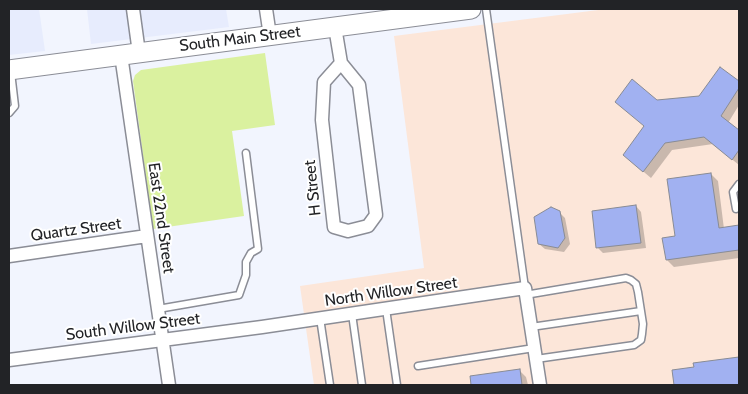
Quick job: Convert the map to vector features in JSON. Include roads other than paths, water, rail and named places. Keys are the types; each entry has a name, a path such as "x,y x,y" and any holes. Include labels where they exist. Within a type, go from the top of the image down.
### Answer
{"main road":[{"name":"South Main Street","path":"10,70 335,27 401,13 471,9"}],"street":[{"name":"East 22nd Street","path":"133,9 130,54 147,236 169,385"},
{"path":"266,9 270,36"},
{"path":"335,27 340,63"},
{"name":"H Street","path":"340,63 359,85 376,215 368,226 348,232 334,227 322,120 324,82 340,63"},
{"name":"Quartz Street","path":"9,256 147,236"},
{"path":"525,292 540,385"},
{"name":"North Willow Street","path":"262,327 525,292"},
{"name":"South Willow Street","path":"9,360 262,327"}],"lane":[{"path":"418,366 634,345 641,340 641,311 636,284 632,280 626,278 525,292 486,9"},
{"path":"9,113 15,106 10,70"},
{"path":"158,309 239,295 246,275 246,262 250,253 258,248 246,153"},
{"path":"739,184 733,192 736,209 739,208"},
{"path":"386,309 397,385"},
{"path":"531,327 641,311"},
{"path":"352,314 362,385"},
{"path":"320,318 330,385"}]}
